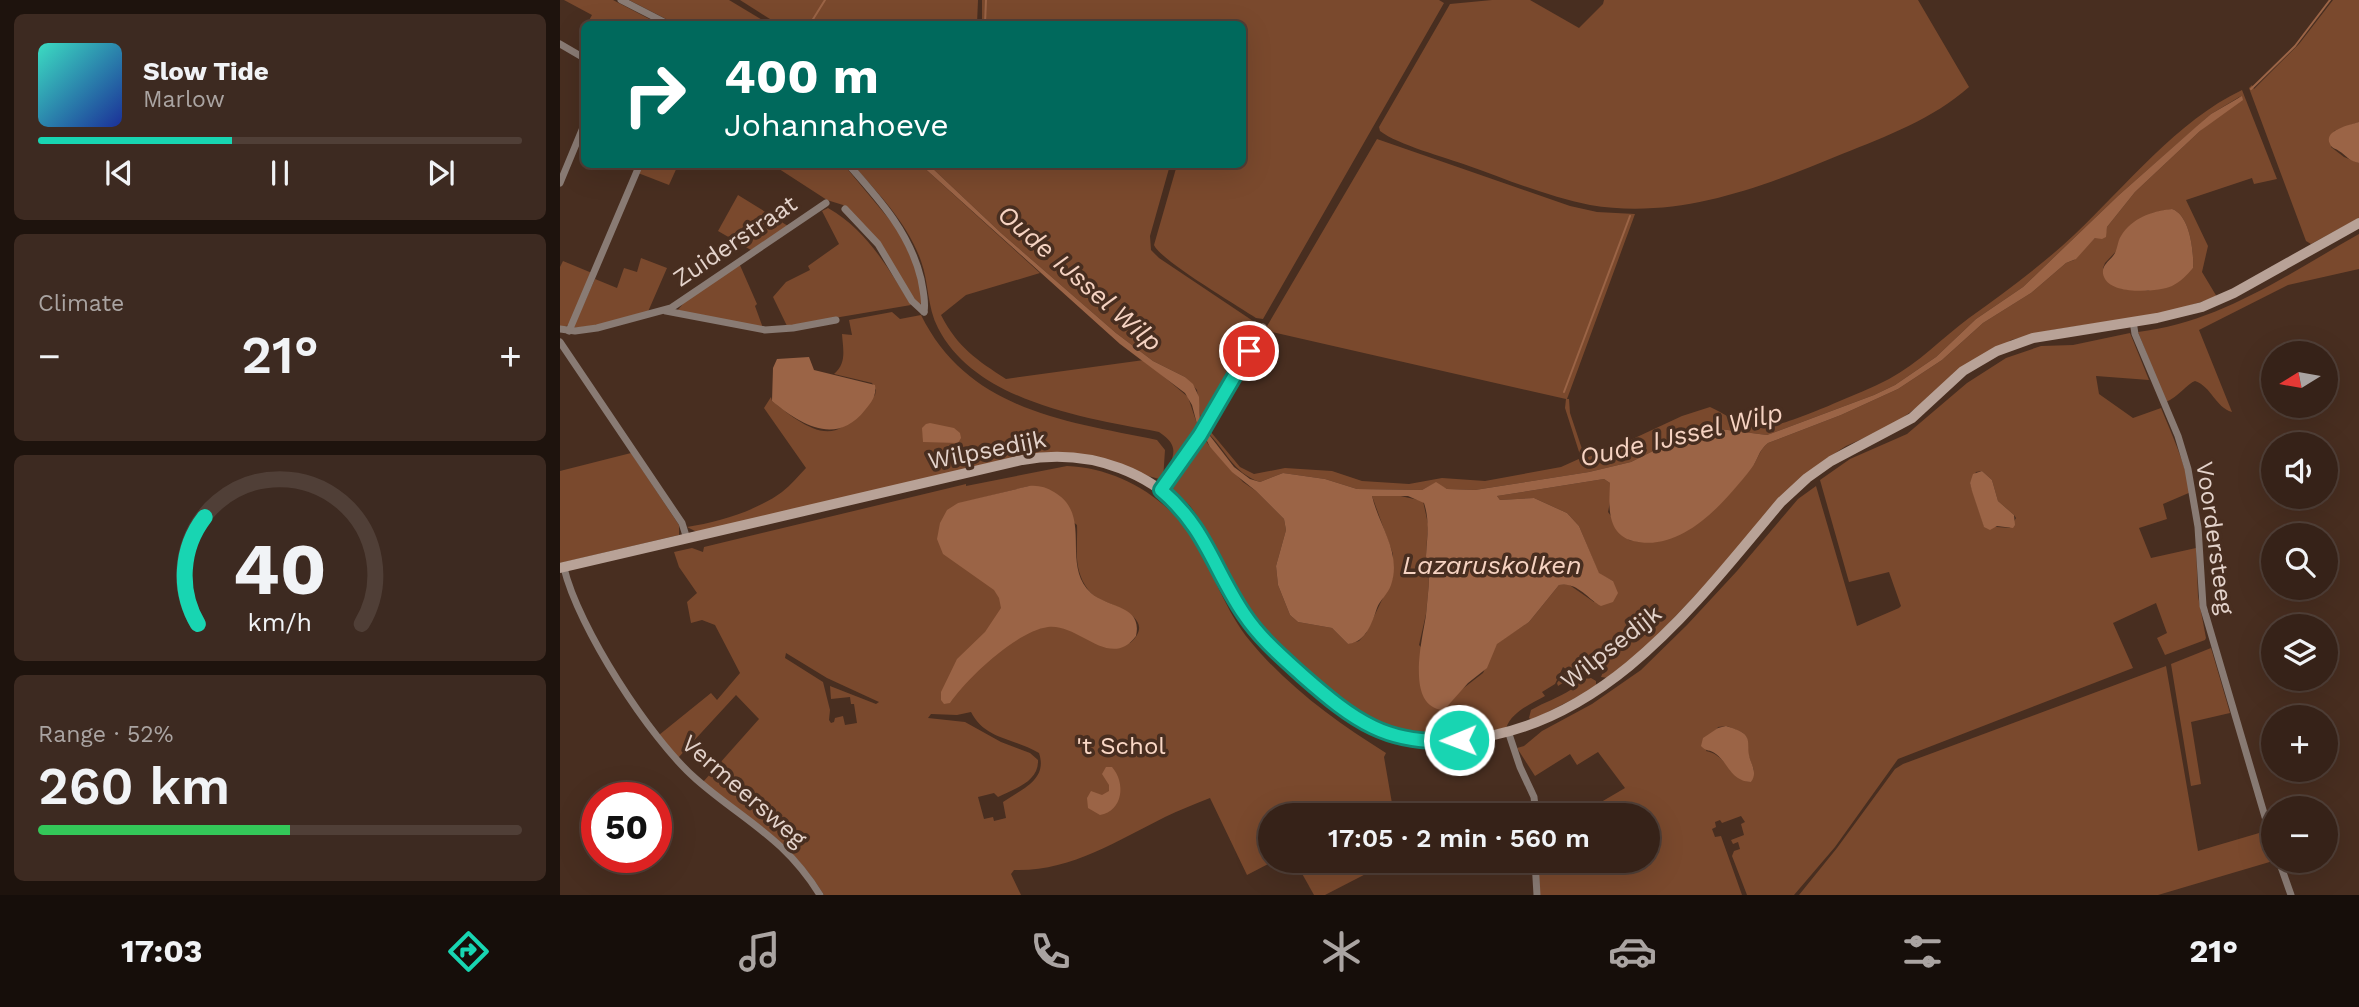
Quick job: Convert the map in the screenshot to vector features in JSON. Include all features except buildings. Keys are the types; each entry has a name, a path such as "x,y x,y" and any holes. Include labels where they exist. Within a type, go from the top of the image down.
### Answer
{"main road":[{"name":"Wilpsedijk","path":"562,568 996,466 1047,457 1079,457 1139,475 1161,490 1199,530 1242,612 1257,632 1286,661 1356,719 1381,732 1421,741 1476,739 1544,719 1580,701 1633,663 1693,606 1798,486 1837,458 1912,418 1972,365 1997,351 2033,338 2181,313 2216,302 2359,223"}],"street":[{"path":"621,0 662,21"},
{"path":"560,44 581,56"},
{"path":"560,183 581,131"},
{"path":"569,331 638,168"},
{"path":"845,209 878,244 912,301 924,312 924,292 910,245 883,204 852,168"},
{"name":"Zuiderstraat","path":"560,329 569,331 597,328 666,311 826,203"},
{"name":"Zuiderstraat","path":"666,311 765,330 836,320"},
{"name":"Voordersteeg","path":"2133,321 2135,334 2178,436 2188,469 2198,527 2203,606 2261,803"},
{"path":"1161,490 1200,435 1263,327"},
{"path":"560,342 682,523 687,539"},
{"name":"Vermeersweg","path":"562,568 596,641 656,737 700,783 773,838 805,871 820,895"},
{"path":"1508,731 1535,803"},
{"path":"1536,873 1537,895"},
{"path":"2283,873 2291,895"}],"green space":[{"path":"564,0 613,0 653,21 589,21 592,15"},
{"path":"629,0 729,0 764,21 670,21"},
{"path":"740,0 978,0 977,21 773,21"},
{"path":"982,0 1439,0 1444,3 1263,319 1256,318 1200,283 1159,252 1154,245 1176,168 1246,168 1246,21 982,21"},
{"path":"1530,0 1579,28 1604,0 1918,0 1969,87 1909,126 1751,189 1688,204 1656,208 1590,205 1544,193 1398,141 1380,131 1379,127 1450,4"},
{"path":"2333,0 2359,0 2359,122 2334,131 2331,147 2344,157 2359,163 2359,218 2311,244 2306,241 2249,88 2252,85 2254,89 2299,44"},
{"path":"2242,90 2277,179 2254,184 2252,178 2186,200 2208,246 2202,272 2217,297 2165,313 2052,330 2011,340 1891,426 1846,446 1823,461 1648,645 1608,678 1601,677 1603,672 1587,665 1576,677 1584,665 1580,662 1574,676 1558,686 1557,683 1567,670 1563,667 1555,684 1542,692 1545,696 1517,713 1506,728 1445,735 1399,732 1358,713 1335,697 1300,667 1258,624 1237,592 1198,517 1188,503 1170,488 1170,480 1202,435 1243,482 1284,519 1286,530 1276,566 1278,585 1290,615 1298,622 1332,628 1348,644 1359,641 1366,633 1393,577 1393,554 1372,496 1396,495 1423,501 1428,524 1426,554 1429,583 1419,645 1461,690 1483,673 1497,643 1529,622 1559,585 1568,584 1594,602 1613,581 1599,574 1579,526 1567,513 1534,498 1500,500 1497,496 1604,479 1610,483 1608,512 1629,540 1648,542 1682,533 1698,523 1726,498 1753,467 1768,443 1841,415 1898,389 1942,360 1983,323 2031,293 2066,263 2074,260 2095,238 2105,237 2107,227 2135,192 2241,96 2211,114 2119,195 2023,287 1976,319 1936,357 1895,385 1874,395 1767,435 1712,428 1677,439 1631,462 1589,472 1475,490 1447,489 1435,483 1422,490 1357,489 1325,479 1283,473 1260,482 1236,467 1207,432 1210,431 1240,467 1254,474 1285,468 1332,471 1362,481 1409,484 1442,478 1485,481 1561,467 1581,458 1565,408 1566,399 1272,332 1263,333 1377,139 1570,206 1597,212 1635,214 1567,399 1585,458 1609,450 1682,416 1710,407 1734,420 1759,428 1786,422 1900,373 2049,257 2153,156 2218,103","holes":["2172,209 2178,213 2190,235 2193,268 2148,291 2119,287 2103,268 2105,263 2152,213"]},
{"path":"640,168 677,168 669,185 638,173"},
{"path":"778,168 846,168 899,231 919,276 922,303 918,305 864,226 843,205 827,200"},
{"path":"856,168 924,168 1040,273 966,295 941,315 961,345 977,359 1006,379 1144,360 1188,397 1197,424 1201,422 1197,390 1185,377 1153,361 1116,333 1001,233 932,168 1169,168 1150,236 1151,250 1256,323 1258,328 1199,433 1167,478 1173,449 1167,438 1159,432 1099,420 1035,402 1005,390 978,374 955,353 934,320 924,269 909,234"},
{"path":"738,195 788,226 751,250 718,231"},
{"path":"828,208 854,227 865,239 885,264 911,305 787,326 773,297 786,282 810,270 808,266 839,244 822,211"},
{"path":"2359,234 2359,269 2288,285 2199,330 2232,412 2221,406 2206,388 2195,381 2166,402 2138,332 2168,327 2225,307 2280,280"},
{"path":"641,258 667,268 647,314 609,324 573,328 595,279 617,288 624,268 637,272"},
{"path":"563,261 592,273 571,325 560,327 560,267"},
{"path":"739,263 757,304 755,306 763,328 677,311 687,299"},
{"path":"892,312 900,319 921,315 941,347 965,372 992,391 1022,406 1088,426 1157,440 1165,450 1163,480 1060,452 1034,453 697,532 687,527 724,519 772,499 806,468 764,408 771,397 772,401 787,413 815,429 833,431 846,424 875,395 876,390 872,383 834,374 843,360 842,334 852,335 849,320"},
{"path":"2130,333 2149,380 2096,376 2099,394 2133,418 2161,408 2182,459 2191,492 2163,504 2167,519 2139,528 2151,558 2196,548 2198,596 2205,640 2165,655 2157,638 2167,633 2156,603 2113,623 2133,668 1898,759 1835,847 1794,895 1747,895 1732,856 1734,851 1740,849 1738,842 1733,844 1731,840 1744,835 1741,824 1745,822 1741,816 1722,823 1720,820 1715,822 1716,827 1712,829 1715,837 1721,836 1742,895 1539,895 1538,873 1660,873 1660,803 1599,803 1625,788 1598,752 1577,765 1570,754 1535,776 1517,748 1592,704 1641,670 1737,571 1798,499 1816,486 1857,626 1899,608 1901,606 1889,572 1849,582 1820,480 1850,459 1907,434 1967,383 2006,358 2041,346 2073,345","holes":["1982,471 1992,480 1998,501 2016,518 2010,528 1984,526 1970,483 1976,472","1727,726 1743,733 1747,738 1748,754 1754,770 1751,782 1744,781 1719,757 1706,751 1718,727"]},
{"path":"631,453 679,525 679,535 560,563 560,471"},
{"name":"'t Schol","path":"1067,466 1086,468 1123,479 1157,499 1184,526 1195,542 1234,618 1264,657 1313,702 1386,753 1384,757 1392,803 1258,803 1258,869 1247,875 1210,798 1073,860 1054,866 1014,870 1011,874 1021,895 824,895 798,860 768,832 703,782 759,719 736,695 678,758 659,735 711,693 717,700 740,673 715,625 702,620 691,623 687,602 697,593 679,567 674,552 692,548 703,552 704,547 966,484","holes":["1029,486 1077,525 1077,563 1081,578 1094,596 1136,619 1139,626 1130,643 957,504","786,653 827,678 879,702 876,704 830,686 831,699 850,697 857,723 845,725 843,716 835,718 831,723 823,682 785,658","971,712 977,721 992,733 1039,753 1041,762 1037,777 1003,802 1006,818 994,821 993,817 984,819 978,797 994,793 998,797 1018,788 1034,774 1038,760 1030,753 1001,742 965,722 928,718 931,714 957,715"]},
{"path":"2211,648 2230,713 2191,722 2201,784 2191,786 2171,664"},
{"path":"2166,666 2198,851 2261,832 2261,865 2158,895 1799,895 1895,769"},
{"path":"1591,678 1596,681 1596,686 1589,691 1532,720 1529,718 1531,710 1567,692 1584,679"},
{"path":"1302,873 1368,873 1325,895 1314,895"}],"water":[{"name":"Lazaruskolken","path":"2242,96 2243,100 2200,131 2135,192 2107,227 2106,237 2095,238 2076,259 2066,263 2031,293 1983,323 1942,360 1898,389 1841,415 1768,443 1751,469 1715,510 1685,532 1668,540 1651,543 1624,537 1618,532 1611,518 1610,483 1604,479 1497,496 1500,500 1534,498 1567,513 1579,526 1599,573 1613,581 1618,593 1613,602 1601,606 1571,585 1559,585 1529,622 1497,644 1487,668 1468,683 1444,710 1432,706 1424,697 1420,685 1420,654 1429,583 1426,556 1428,523 1424,503 1408,496 1372,496 1392,551 1394,573 1390,588 1378,605 1364,636 1348,644 1332,628 1298,622 1290,615 1278,585 1276,566 1286,530 1284,519 1232,472 1210,447 1205,437 1207,432 1234,467 1250,479 1260,482 1283,473 1325,479 1357,489 1422,490 1436,482 1447,489 1475,490 1589,472 1631,462 1677,439 1712,428 1767,435 1874,395 1895,385 1936,357 1976,319 2023,287 2119,195 2211,114"},
{"path":"2359,122 2359,163 2333,148 2329,139 2338,129"},
{"path":"924,168 932,168 1001,233 1116,333 1153,361 1193,384 1199,397 1200,423 1197,424 1192,405 1185,393 1120,344"},
{"path":"2172,209 2183,218 2187,226 2192,244 2193,268 2178,282 2165,288 2137,291 2117,288 2110,284 2103,275 2103,269 2115,254 2120,238 2126,230 2143,216"},
{"path":"809,357 814,370 875,385 871,402 854,421 842,427 818,428 794,417 772,401 773,368 777,359"},
{"path":"930,423 954,428 961,438 958,443 923,442 922,428"},
{"path":"1982,471 1992,480 1998,501 2014,515 2013,528 1997,526 1990,530 1984,527 1970,483 1973,474"},
{"path":"1029,486 1048,489 1066,502 1075,526 1076,554 1082,581 1098,598 1123,608 1134,618 1136,636 1116,649 1094,643 1060,628 1036,630 994,657 968,681 950,703 944,704 941,692 957,659 985,632 1001,608 994,590 943,554 937,539 940,523 947,510 958,503"},
{"path":"1726,726 1741,732 1747,738 1754,772 1751,782 1739,779 1716,754 1701,746 1703,738"},
{"path":"1106,767 1112,767 1116,773 1120,796 1114,808 1100,815 1088,808 1087,798 1091,791 1102,795 1109,791 1109,785 1102,774"}],"waterway":[{"path":"812,21 825,0"},
{"path":"985,21 986,0"},
{"name":"Oude IJssel Wilp","path":"2251,89 2295,46 2330,0"},
{"path":"1564,392 1630,216"}],"route":[{"path":"1249,351 1200,435 1161,490 1199,530 1242,612 1257,632 1270,647 1329,699 1367,726 1381,732 1421,741 1459,740"}]}
